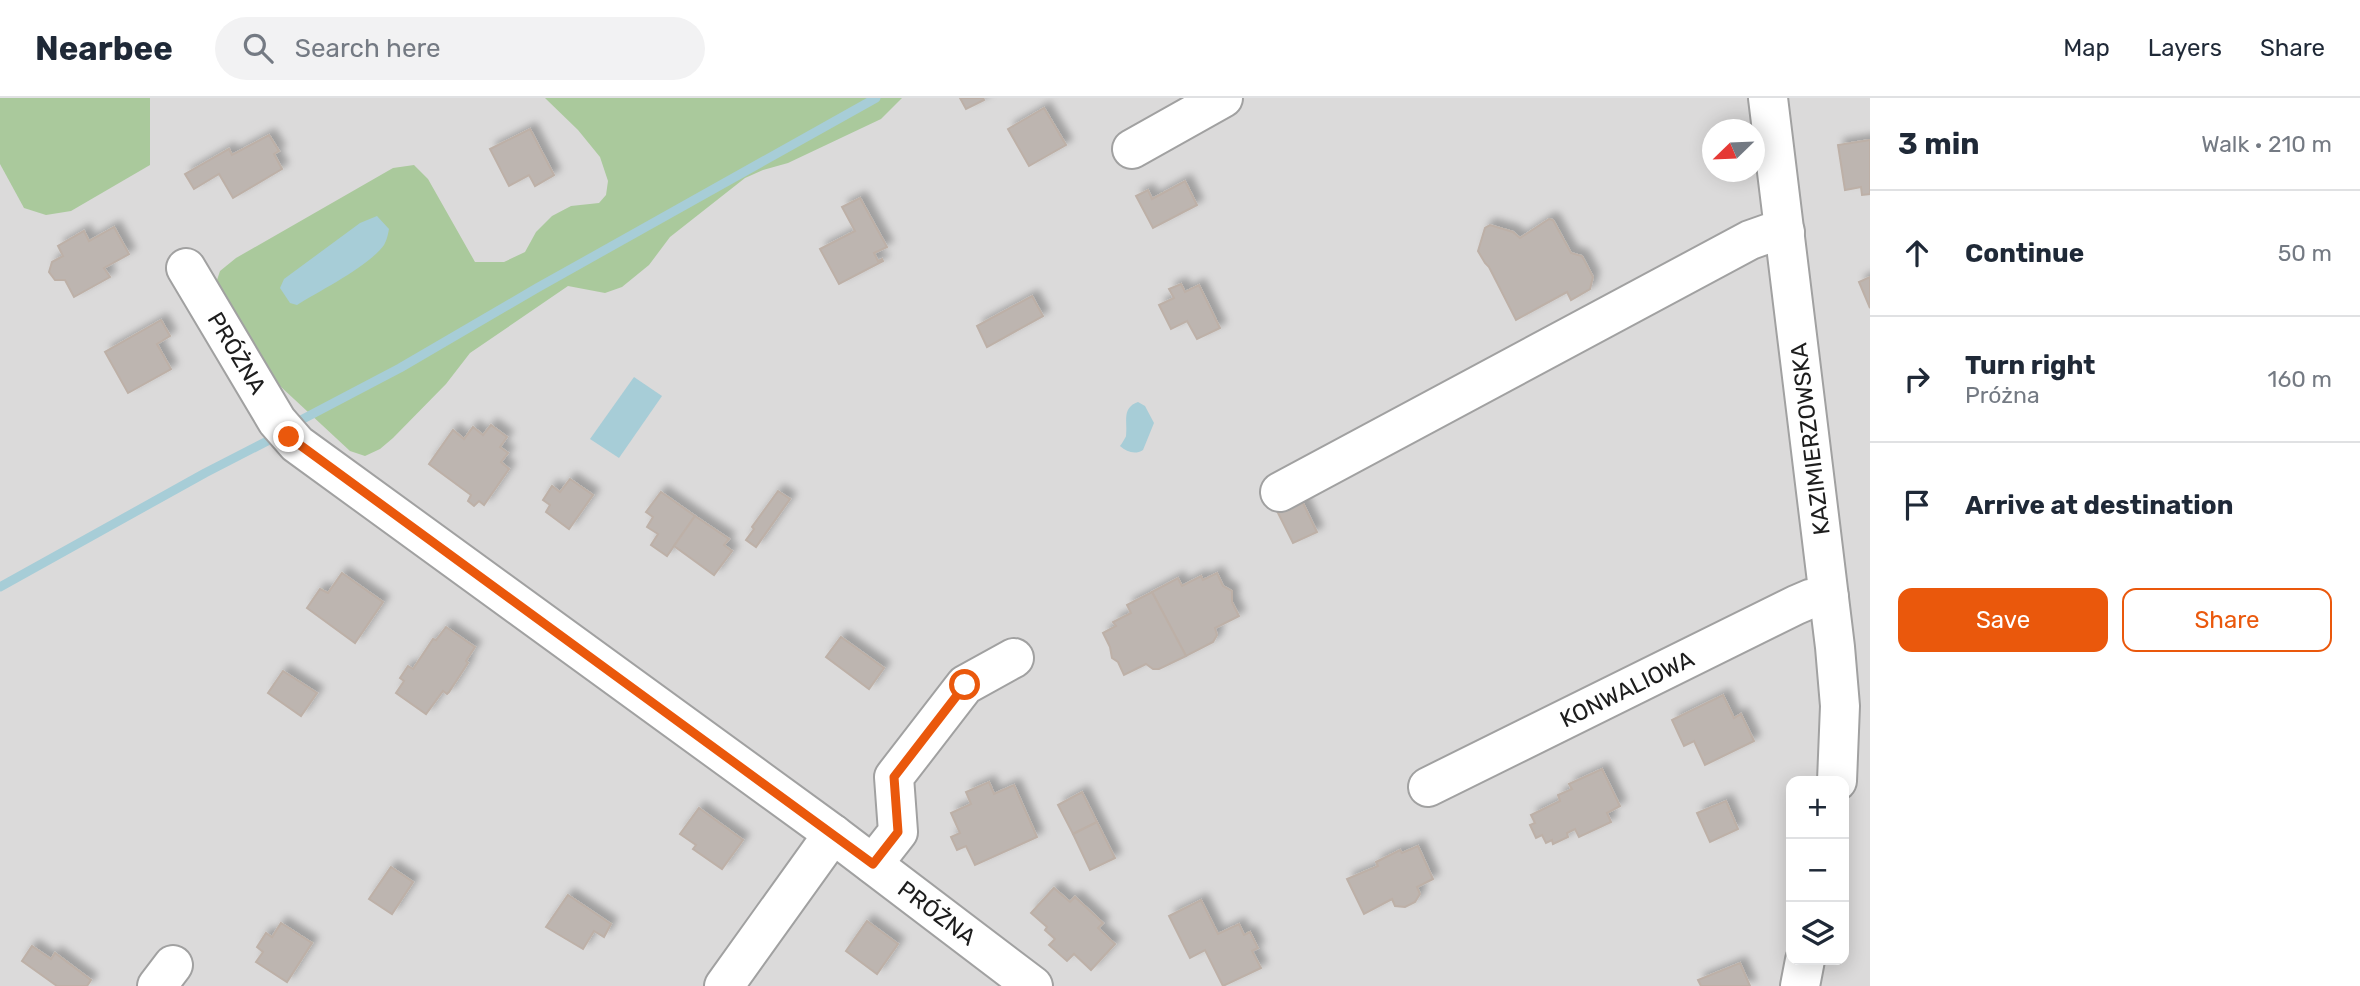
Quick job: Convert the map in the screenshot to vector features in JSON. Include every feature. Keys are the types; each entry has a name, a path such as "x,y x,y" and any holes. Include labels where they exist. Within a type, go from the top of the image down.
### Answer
{"street":[{"path":"1132,149 1223,98"},
{"name":"KAZIMIERZOWSKA","path":"1768,98 1829,597 1840,706 1837,776"},
{"path":"1280,492 1750,240 1785,232"},
{"name":"PRÓŻNA","path":"186,268 277,421 297,444 833,834 1033,986"},
{"name":"KONWALIOWA","path":"1428,787 1796,605 1810,599 1829,597"},
{"path":"873,864 898,832 894,777 965,685 1014,658"},
{"path":"724,986 833,834"},
{"path":"1800,986 1804,965"}],"shaded area":[{"path":"0,98 1870,98 1870,986 0,986"}],"green space":[{"path":"0,98 150,98 150,165 71,211 46,215 24,208 0,164"},
{"path":"545,98 902,98 881,119 788,163 745,178 670,237 649,265 622,287 605,293 568,286 470,353 446,384 380,449 365,456 350,451 280,386 255,349 217,280 220,271 236,258 393,168 414,165 428,179 475,262 504,262 525,252 536,232 552,216 571,206 599,203 606,195 608,181 600,157 578,130"}],"water":[{"path":"377,216 389,229 385,243 377,253 297,305 290,303 280,288 284,279 360,223"},
{"path":"634,377 662,396 619,458 590,439"},
{"path":"1138,402 1145,406 1154,423 1143,450 1134,453 1120,446 1126,436 1127,412"}],"building":[{"path":"960,98 983,98 984,100 966,109"},
{"path":"1044,108 1066,145 1029,166 1008,129"},
{"path":"530,129 554,175 535,186 529,175 509,186 490,149"},
{"path":"269,135 279,151 274,154 282,169 233,198 219,174 194,189 185,174 229,149 232,155"},
{"path":"1870,140 1870,194 1862,195 1861,187 1845,190 1838,145"},
{"path":"1185,181 1197,205 1153,228 1136,196 1148,190 1152,199"},
{"path":"860,198 887,247 874,253 878,261 883,261 839,284 820,249 855,231 842,207"},
{"path":"1549,219 1553,220 1571,253 1582,256 1593,277 1590,289 1571,300 1567,292 1516,320 1478,251 1485,228 1490,225 1513,232 1520,238"},
{"path":"114,227 129,254 104,268 110,277 74,297 65,280 55,280 49,272 52,262 63,256 58,246 84,231 89,241"},
{"path":"1870,277 1870,308 1859,282"},
{"path":"1181,284 1185,292 1199,285 1220,328 1197,339 1187,321 1171,329 1159,305 1174,298 1169,289"},
{"path":"1032,296 1043,316 987,347 977,326"},
{"path":"161,320 170,336 157,344 171,369 128,393 105,352"},
{"path":"491,425 507,437 500,447 508,453 501,462 509,469 484,505 479,501 474,506 468,501 471,495 429,464 453,430 464,439 473,427 483,435"},
{"path":"570,479 593,495 569,529 546,512 550,505 543,500 552,486 560,492"},
{"path":"778,491 790,499 756,547 746,540"},
{"path":"661,492 695,516 667,556 651,545 658,534 647,527 653,517 646,512"},
{"path":"1300,497 1317,532 1293,543 1276,509"},
{"path":"695,516 729,539 724,545 732,551 714,575 674,546"},
{"path":"342,573 383,602 355,643 307,608 320,589 328,593"},
{"path":"1217,573 1223,586 1232,591 1232,602 1239,616 1215,628 1217,635 1213,642 1186,656 1152,592 1178,578 1182,586 1201,576 1203,580"},
{"path":"1152,592 1186,656 1159,669 1153,669 1146,664 1124,675 1118,662 1112,658 1103,633 1116,626 1113,622 1131,613 1127,605"},
{"path":"446,627 475,647 449,692 447,694 443,691 426,714 396,693 404,681 400,678 408,666 413,669 433,639 436,640"},
{"path":"841,637 884,668 869,689 826,657"},
{"path":"283,671 317,693 301,716 268,693"},
{"path":"1723,695 1734,718 1741,714 1754,741 1705,765 1694,741 1684,746 1672,720"},
{"path":"1602,769 1620,806 1607,813 1611,822 1579,837 1575,829 1567,833 1568,837 1553,844 1552,840 1546,843 1542,835 1536,838 1530,825 1535,823 1531,815 1560,801 1558,795 1572,789 1569,784"},
{"path":"989,782 994,794 1014,785 1037,837 975,865 966,846 957,850 951,837 960,833 951,813 971,804 966,792"},
{"path":"1082,792 1097,822 1073,834 1058,805"},
{"path":"1726,801 1738,829 1710,842 1697,813"},
{"path":"699,808 743,840 722,869 693,849 696,845 680,834"},
{"path":"1097,822 1115,858 1090,870 1073,834"},
{"path":"1418,846 1433,879 1417,887 1420,894 1415,902 1405,907 1395,906 1392,899 1364,914 1347,879 1378,866 1376,862 1400,850 1402,853"},
{"path":"391,867 413,882 392,914 369,899"},
{"path":"1054,888 1070,902 1075,897 1103,923 1098,928 1115,944 1091,970 1074,954 1067,961 1049,945 1055,939 1045,930 1047,927 1031,913"},
{"path":"568,895 611,924 604,937 594,931 583,949 546,927"},
{"path":"1201,900 1218,934 1239,924 1244,935 1250,932 1258,948 1252,951 1261,968 1223,986 1205,950 1190,958 1169,916"},
{"path":"867,921 898,944 877,974 846,951"},
{"path":"281,923 312,943 287,982 256,962 263,952 257,947 266,933 272,937"},
{"path":"32,946 51,959 55,953 91,980 87,986 57,986 22,961"},
{"path":"1740,963 1750,986 1701,986 1698,980"}],"waterway":[{"path":"301,420 400,368 876,98"},
{"path":"0,587 277,436"}],"route":[{"path":"289,437 873,864 898,832 894,777 965,685"}]}
